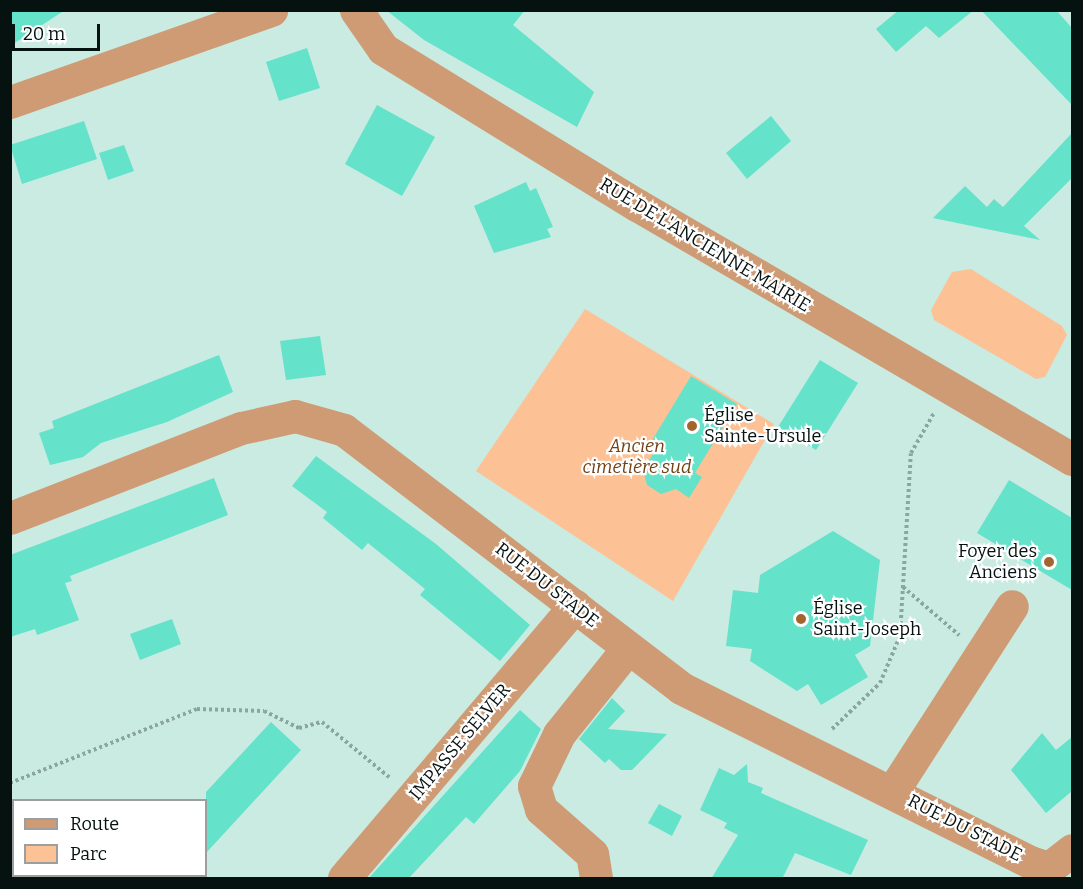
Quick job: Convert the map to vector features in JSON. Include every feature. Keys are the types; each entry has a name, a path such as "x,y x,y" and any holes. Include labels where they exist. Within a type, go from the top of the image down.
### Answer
{"street":[{"path":"10,102 271,10"},
{"name":"RUE DE L'ANCIENNE MAIRIE","path":"356,10 383,49 948,389 1072,459"},
{"name":"RUE DU STADE","path":"10,518 241,428 295,416 344,430 681,688 807,752 1058,866"},
{"name":"IMPASSE SELVER","path":"344,879 575,606"},
{"path":"892,792 1012,606"},
{"path":"596,879 592,854 541,809 534,786 559,734 628,648"}],"path":[{"path":"807,752 880,683 900,636 911,453 948,389"},
{"path":"903,587 943,625 983,651"},
{"path":"10,783 197,709 264,711 299,728 322,723 413,797"}],"green space":[{"path":"971,269 1062,326 1067,335 1045,377 1036,379 934,320 931,310 952,272"},
{"name":"Ancien cimetière sud","path":"585,309 774,424 673,601 476,471"}],"building":[{"path":"10,10 65,10 10,46"},
{"path":"386,10 525,10 513,25 594,92 577,127 424,40"},
{"path":"899,10 974,10 939,38 926,26 896,52 876,29"},
{"path":"981,10 1056,10 1072,28 1072,105"},
{"path":"307,48 320,88 279,101 266,62"},
{"path":"377,105 435,137 402,196 345,164"},
{"path":"771,116 791,141 747,179 726,153"},
{"path":"84,121 97,159 22,184 10,145"},
{"path":"1072,133 1072,178 1024,226 1040,240 933,218 965,186 987,207 994,199 1003,207"},
{"path":"124,145 134,171 108,180 99,153"},
{"path":"526,182 530,191 536,188 553,227 547,229 551,237 494,253 474,206"},
{"path":"320,336 326,375 286,380 280,341"},
{"path":"219,355 233,392 167,422 101,443 83,457 50,465 39,433 54,428 52,421"},
{"path":"820,360 858,383 816,450 778,427"},
{"name":"Église Sainte-Ursule","path":"691,376 737,404 695,473 702,477 689,498 676,489 661,494 647,485 643,470 655,451 648,447"},
{"path":"316,456 436,544 530,625 500,661 420,595 425,589 368,543 362,550 323,518 327,512 292,486"},
{"path":"214,478 228,515 70,576 72,581 65,583 79,620 37,635 35,629 10,637 10,555"},
{"name":"Foyer des Anciens","path":"1009,480 1072,518 1072,590 977,533"},
{"name":"Église Saint-Joseph","path":"833,531 880,560 870,646 855,655 868,677 821,705 808,684 797,691 750,661 752,649 726,646 733,590 758,593 760,575"},
{"path":"172,619 181,644 140,660 130,634"},
{"path":"612,698 625,711 608,729 667,734 632,770 621,770 609,759 605,763 579,739"},
{"path":"520,710 541,729 520,771 474,824 466,817 408,879 368,879"},
{"path":"271,722 301,750 207,852 206,792"},
{"path":"1042,733 1056,750 1072,737 1072,791 1046,813 1011,770"},
{"path":"747,764 748,782 763,788 761,793 868,840 851,875 795,853 782,879 711,879 738,835 724,828 727,823 700,810 719,768 734,775"},
{"path":"659,804 682,816 672,836 648,823"}],"place":[{"name":"Église Sainte-Ursule","path":"692,426"},
{"name":"Foyer des Anciens","path":"1049,562"},
{"name":"Église Saint-Joseph","path":"801,619"}]}
